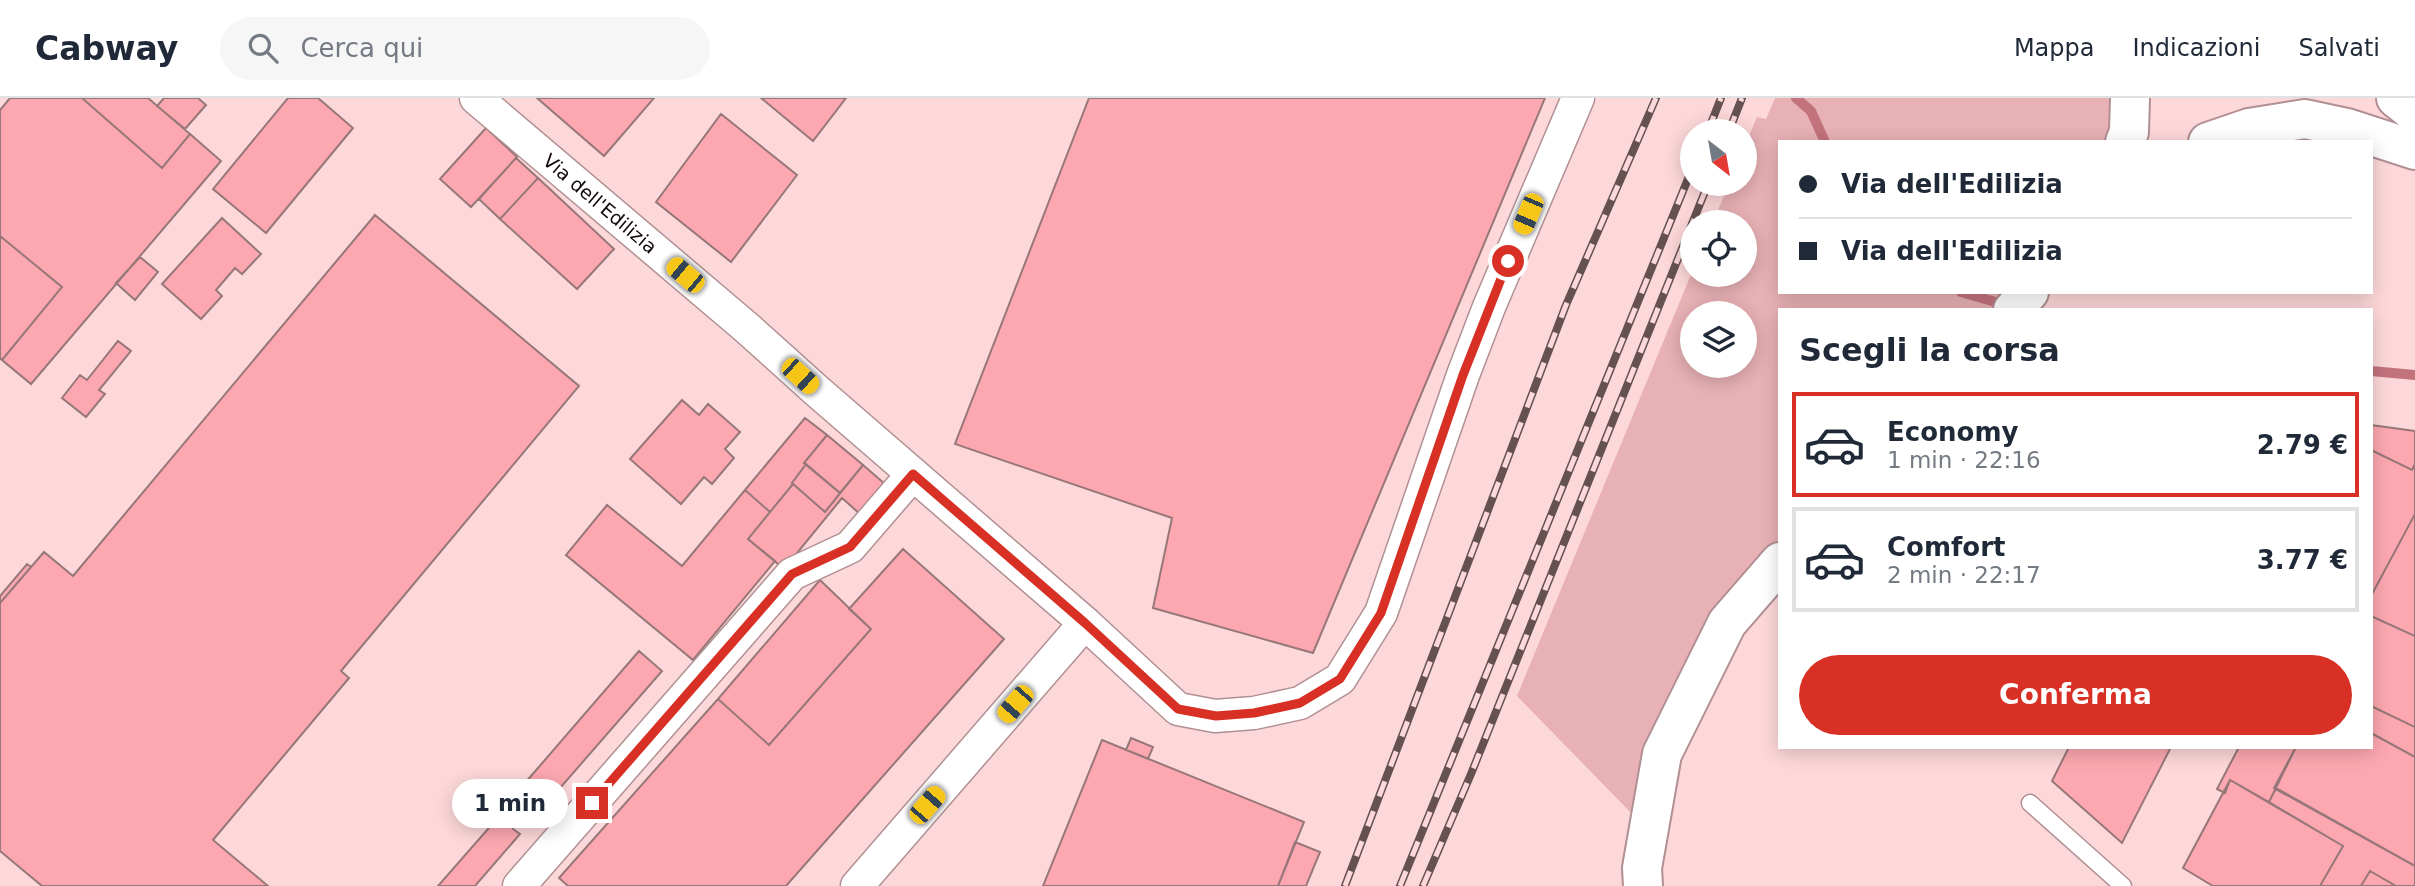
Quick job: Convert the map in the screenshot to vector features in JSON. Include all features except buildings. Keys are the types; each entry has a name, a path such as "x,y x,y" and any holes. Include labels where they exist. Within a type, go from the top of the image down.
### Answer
{"highway":[{"path":"2126,140 2129,132 2130,98"},
{"path":"2396,98 2415,113"},
{"path":"2214,140 2249,128 2305,119 2347,128 2415,150"},
{"path":"2015,308 2027,294"},
{"path":"1643,886 1642,868 1662,754 1727,623 1778,564"}],"street":[{"name":"Via dell'Edilizia","path":"476,98 737,320 1085,623 1178,709 1216,716 1254,713 1300,703 1340,679 1381,613 1489,307 1578,98"},
{"path":"519,886 792,574 850,547 913,474"},
{"path":"857,886 1085,623"}],"lane":[{"path":"2030,803 2123,886"}],"shaded area":[{"path":"1775,98 2124,98 2116,140 1778,140 1778,294 2013,294 2001,308 1778,308 1778,549 1639,821 1517,696 1680,301 1680,378 1757,378 1757,301 1680,301 1686,287 1757,287 1757,210 1718,210 1724,196 1757,196 1756,119 1766,119"}],"waterway":[{"path":"1796,98 1811,111 1824,140"},
{"path":"1968,294 2009,306"},
{"path":"2373,371 2415,375"}],"railway":[{"path":"1345,886 1566,305 1656,98"},
{"path":"1713,119 1721,98"},
{"path":"1734,119 1742,98"},
{"path":"1400,886 1681,196"},
{"path":"1423,886 1471,774 1703,196"}],"route":[{"path":"592,803 792,574 850,547 913,474 1085,623 1178,709 1216,716 1254,713 1300,703 1340,679 1381,613 1463,375 1508,261"}]}
